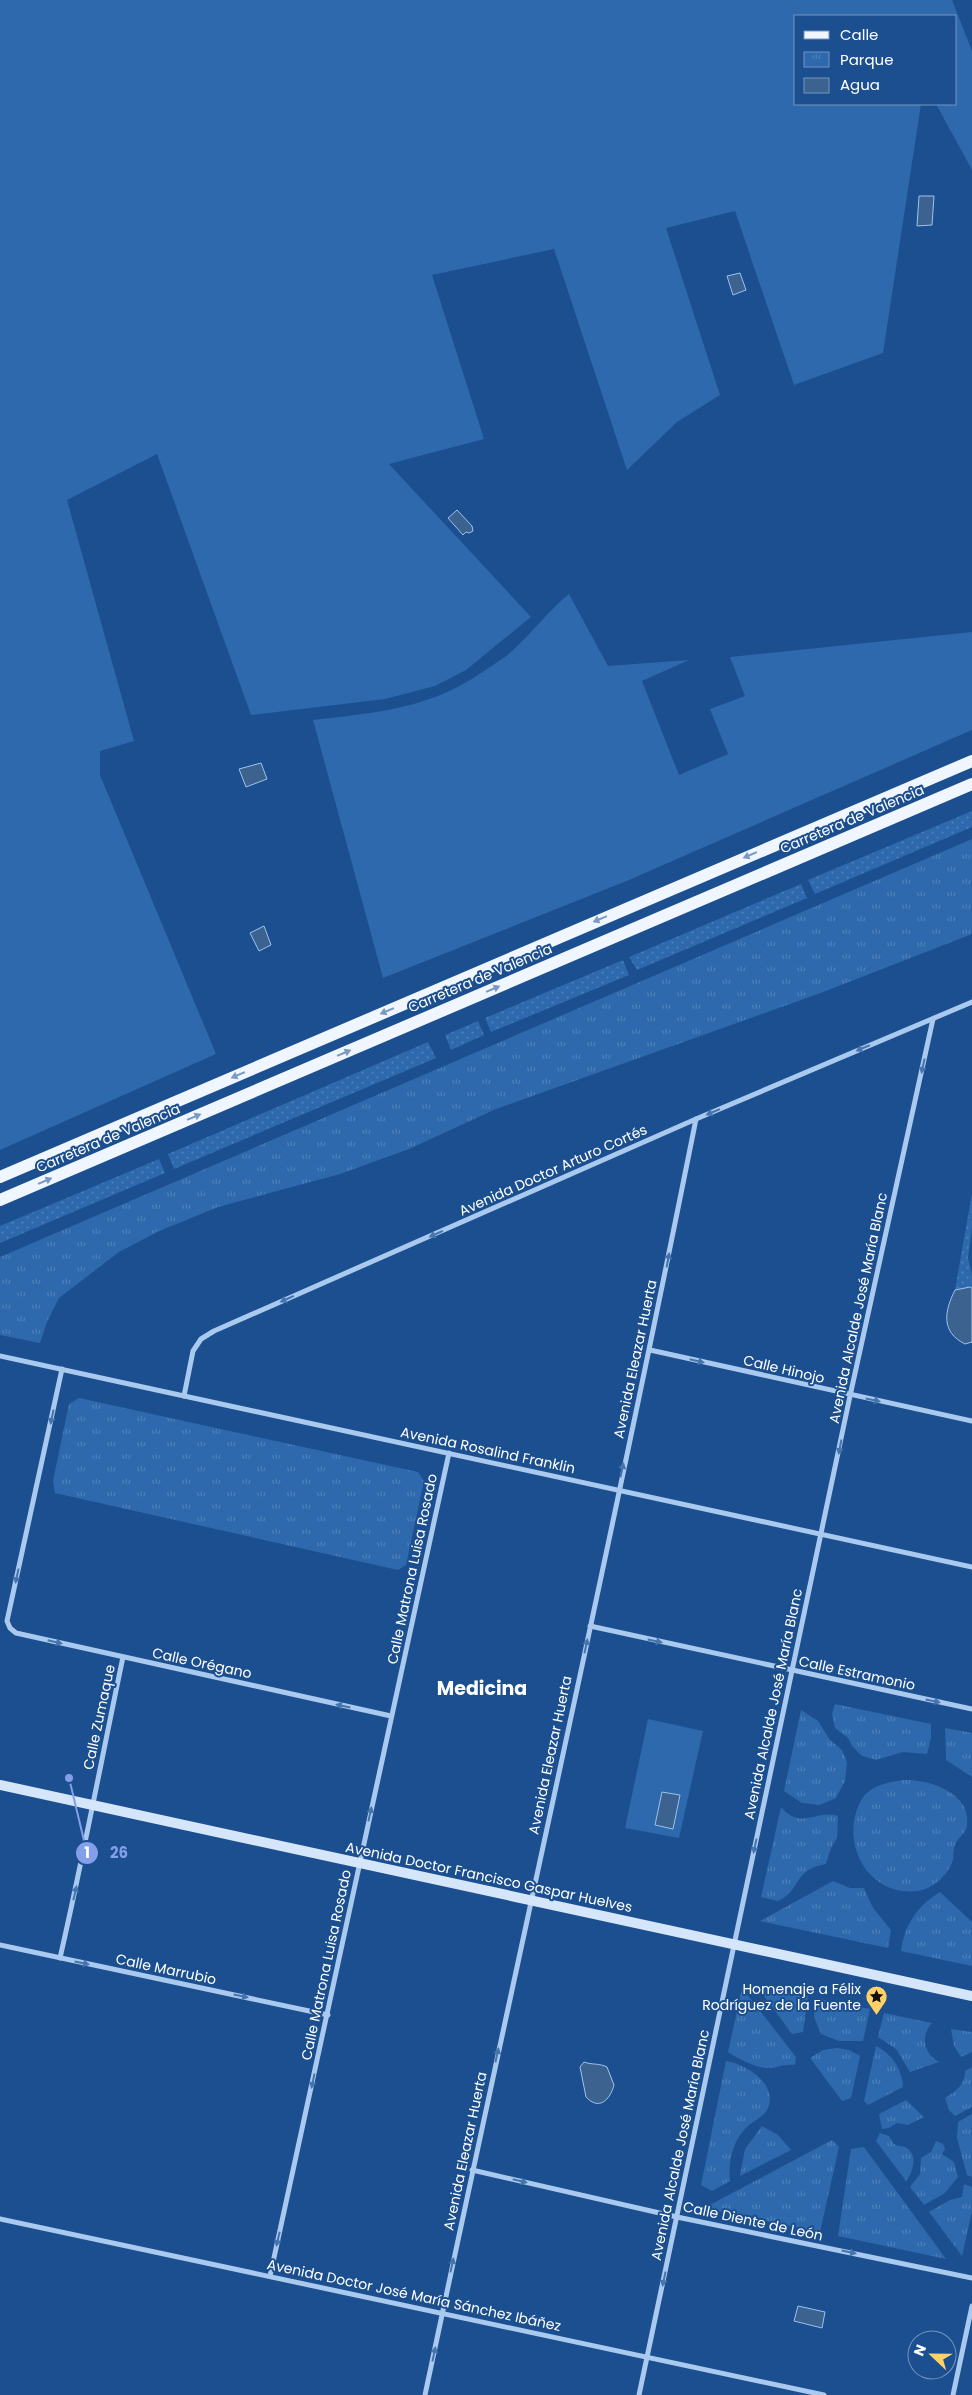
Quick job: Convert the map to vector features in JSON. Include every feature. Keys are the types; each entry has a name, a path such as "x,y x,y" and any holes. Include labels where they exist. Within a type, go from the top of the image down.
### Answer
{"main road":[{"name":"Carretera de Valencia","path":"0,1177 972,761"},
{"name":"Carretera de Valencia","path":"0,1200 972,784"}],"street":[{"name":"Avenida Doctor Arturo Cortés","path":"184,1396 193,1351 201,1339 214,1331 696,1119 972,1002"},
{"name":"Avenida Alcalde José María Blanc","path":"639,2395 791,1671 933,1019"},
{"name":"Avenida Eleazar Huerta","path":"425,2395 618,1490 650,1350 696,1119"},
{"name":"Calle Hinojo","path":"650,1350 850,1396 972,1421"},
{"name":"Avenida Rosalind Franklin","path":"0,1356 972,1566"},
{"name":"Calle Orégano","path":"62,1370 7,1621 10,1628 16,1633 391,1716"},
{"name":"Calle Matrona Luisa Rosado","path":"270,2276 449,1453"},
{"name":"Calle Estramonio","path":"590,1626 972,1710"},
{"name":"Calle Zumaque","path":"60,1958 84,1853 92,1805 123,1657"},
{"name":"Avenida Doctor Francisco Gaspar Huelves","path":"0,1784 972,1996"},
{"name":"Calle Marrubio","path":"0,1945 328,2014"},
{"name":"Calle Diente de León","path":"472,2170 677,2216 972,2278"},
{"name":"Avenida Doctor José María Sánchez Ibáñez","path":"0,2219 824,2395"},
{"path":"953,2395 972,2306"}],"green space":[{"path":"0,0 952,0 972,51 972,170 937,105 957,105 957,15 794,15 794,105 921,105 883,353 794,385 735,211 666,228 720,395 677,422 627,470 554,249 432,275 484,439 389,464 531,617 466,670 435,686 385,699 251,715 157,454 67,500 134,741 100,751 100,775 216,1054 0,1150"},
{"path":"569,594 608,666 689,660 642,681 679,775 728,754 710,709 745,696 730,657 972,632 972,730 629,880 383,978 313,720 383,711 425,701 446,693 506,656"},
{"path":"972,811 972,827 815,894 808,880"},
{"path":"972,839 972,934 818,994 496,1109 409,1149 340,1174 218,1207 157,1232 119,1252 59,1298 47,1322 40,1343 0,1335 0,1257"},
{"path":"801,884 807,898 637,970 629,957"},
{"path":"623,960 629,975 491,1032 485,1018"},
{"path":"478,1021 484,1035 451,1050 445,1035"},
{"path":"428,1042 436,1058 174,1169 168,1154"},
{"path":"159,1159 165,1173 0,1243 0,1226"},
{"path":"972,1193 972,1227 968,1258 972,1275 972,1288 955,1290"},
{"path":"79,1398 418,1472 424,1481 406,1565 398,1570 55,1493 53,1481 69,1404"},
{"path":"835,1704 931,1724 931,1738 927,1754 903,1752 876,1760 862,1756 852,1746 848,1738 835,1728 832,1714"},
{"path":"801,1710 818,1721 830,1740 842,1750 847,1762 845,1781 836,1798 820,1805 802,1803 784,1791"},
{"path":"648,1719 703,1731 679,1838 625,1828"},
{"path":"945,1728 972,1733 972,1777 946,1760"},
{"path":"903,1780 924,1782 946,1790 956,1796 963,1804 967,1814 966,1829 956,1843 953,1860 948,1871 934,1884 917,1891 902,1891 888,1887 877,1880 860,1859 853,1831 858,1807 865,1795 879,1785"},
{"path":"781,1807 795,1818 802,1819 823,1815 838,1816 837,1838 831,1848 826,1864 815,1867 802,1875 791,1891 778,1901 761,1897"},
{"path":"833,1881 850,1888 864,1888 873,1908 891,1930 888,1948 760,1921"},
{"path":"940,1892 972,1922 972,1966 901,1951 905,1933 913,1917 925,1903"},
{"path":"756,1985 808,1996 803,2032 792,2034"},
{"path":"742,1988 796,2057 795,2065 763,2068 748,2063 728,2052"},
{"path":"815,1998 870,2009 863,2041 839,2041 821,2034 814,2017"},
{"path":"884,2013 932,2023 926,2033 925,2044 930,2054 939,2062 910,2072 896,2049 878,2037"},
{"path":"951,2029 972,2032 972,2052 961,2057 954,2046"},
{"path":"876,2046 887,2053 895,2063 901,2074 903,2087 868,2105 864,2101"},
{"path":"837,2048 849,2050 860,2056 851,2098 842,2101 810,2058 823,2050"},
{"path":"726,2061 752,2071 765,2085 770,2101 767,2110 761,2117 749,2125 735,2143 730,2165 730,2181 712,2191 701,2185"},
{"path":"972,2067 972,2107 955,2116 949,2110 945,2098 959,2087 965,2076 965,2071"},
{"path":"906,2100 924,2117 908,2125 897,2123 889,2128 882,2129 879,2114"},
{"path":"972,2114 972,2177 967,2175 957,2138 958,2122"},
{"path":"762,2126 778,2135 791,2150 740,2176 745,2149"},
{"path":"880,2133 889,2136 894,2144 905,2147 912,2154 912,2169 906,2181 876,2141"},
{"path":"832,2140 839,2147 820,2232 704,2208"},
{"path":"936,2141 943,2144 945,2149 942,2154 954,2162 958,2177 945,2193 924,2205 910,2187 920,2174 921,2158 931,2152"},
{"path":"864,2147 946,2259 838,2236 851,2149"},
{"path":"964,2184 972,2187 972,2211 962,2256 929,2212 950,2200 962,2197"}],"water":[{"path":"919,196 934,196 932,225 917,226"},
{"path":"740,273 746,290 733,295 727,276"},
{"path":"457,510 472,526 473,531 466,532 463,535 448,518"},
{"path":"261,763 267,779 246,787 239,769"},
{"path":"264,926 271,945 259,951 250,933"},
{"path":"972,1288 972,1342 965,1344 952,1334 948,1327 947,1314 955,1290"},
{"path":"662,1792 680,1795 673,1829 655,1825"},
{"path":"584,2062 607,2067 614,2085 610,2095 603,2102 595,2103 586,2097 580,2067"},
{"path":"798,2306 825,2312 822,2328 794,2321"}],"place":[{"name":"26","path":"69,1778"},
{"name":"Homenaje a Félix Rodríguez de la Fuente","path":"877,2016"}],"district":[{"name":"Medicina","path":"482,1688"}]}
